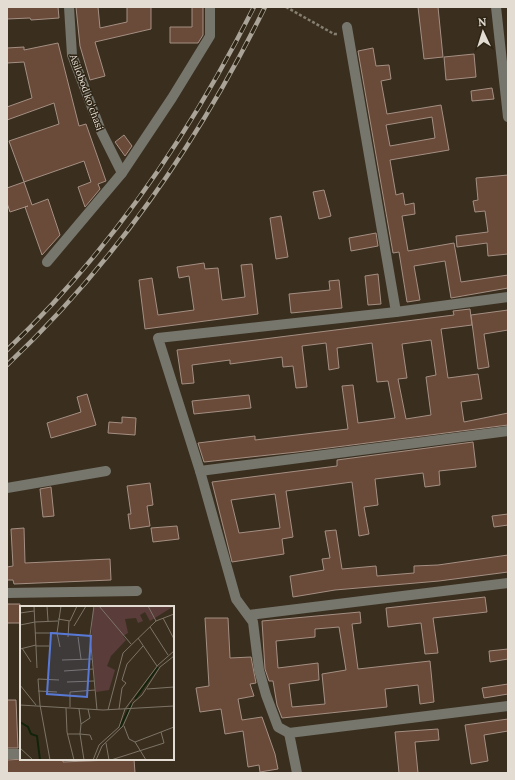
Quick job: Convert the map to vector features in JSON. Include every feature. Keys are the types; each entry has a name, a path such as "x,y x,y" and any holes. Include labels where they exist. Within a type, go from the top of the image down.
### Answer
{"street":[{"name":"Asilobod koʻchasi","path":"69,7 72,55 101,131 122,173"},
{"path":"47,262 122,173 210,36 210,7"},
{"path":"496,7 508,117"},
{"path":"347,30 396,312"},
{"path":"508,297 396,312 158,338 200,471 236,599 253,622 259,670 266,695 278,727 289,733 508,706"},
{"path":"200,471 508,431"},
{"path":"7,488 106,471"},
{"path":"249,615 508,583"},
{"path":"7,592 137,591"},
{"path":"289,733 297,773"},
{"path":"7,754 20,754"}],"path":[{"path":"286,7 334,34 347,30"}],"building":[{"path":"7,7 58,7 59,18 31,20 30,18 7,19"},
{"path":"76,7 98,7 100,28 127,22 127,7 151,7 151,29 95,42 105,76 90,80 80,46"},
{"path":"192,7 203,7 203,35 198,43 170,43 170,27 192,27"},
{"path":"418,7 438,7 443,57 424,59"},
{"path":"58,43 79,126 86,124 106,181 98,184 100,189 85,207 78,187 91,182 84,161 24,182 9,141 59,124 54,103 7,120 7,107 32,98 24,62 7,63 7,48 24,47 24,50"},
{"path":"373,48 376,66 389,65 391,79 381,81 387,114 441,105 449,150 390,160 396,195 403,193 405,205 414,203 415,214 402,216 408,251 454,243 461,282 508,275 508,288 451,298 445,261 414,266 420,300 407,302 399,252 393,253 358,51","holes":["432,117 435,138 390,146 386,125"]},
{"path":"474,54 476,77 446,80 444,57"},
{"path":"492,88 494,99 472,101 471,91"},
{"path":"124,135 132,146 125,156 115,142"},
{"path":"508,175 508,254 488,256 487,243 457,247 456,236 488,232 485,211 475,212 473,201 478,200 476,178"},
{"path":"24,182 32,205 48,199 60,235 42,255 25,207 10,212 7,203 7,188"},
{"path":"324,190 331,216 319,219 313,192"},
{"path":"281,216 288,257 276,259 270,218"},
{"path":"376,233 378,246 351,251 349,238"},
{"path":"204,263 205,269 218,268 222,300 245,297 241,265 252,264 258,314 145,329 139,280 152,278 158,315 194,310 189,276 179,278 177,267"},
{"path":"378,274 381,304 368,305 365,276"},
{"path":"339,280 342,308 291,313 289,294 330,290 329,281"},
{"path":"470,309 472,325 441,329 448,378 478,374 482,399 461,402 464,422 508,413 508,425 297,452 204,462 198,443 255,436 255,440 348,429 342,386 353,385 358,423 395,418 388,381 377,382 372,343 337,348 339,368 329,370 326,343 302,346 307,387 296,388 293,366 283,367 282,357 230,364 230,360 192,365 194,383 182,384 177,350 454,315 453,311","holes":["431,340 436,375 426,377 431,415 406,419 398,379 407,378 402,344"]},
{"path":"508,310 508,330 484,334 489,367 478,369 471,315"},
{"path":"87,394 96,425 51,438 47,423 81,412 77,397"},
{"path":"249,395 251,408 194,414 192,401"},
{"path":"122,417 136,418 135,435 108,433 109,422 122,423"},
{"path":"473,442 476,467 439,471 440,485 425,487 423,473 375,479 378,505 364,507 369,534 359,536 352,482 286,491 293,537 282,539 284,554 232,562 212,482 337,466 337,460","holes":["275,494 280,528 239,533 231,500"]},
{"path":"150,483 153,505 147,506 150,526 130,529 128,514 131,514 127,486"},
{"path":"51,487 54,516 43,517 40,489"},
{"path":"508,514 508,525 494,527 492,516"},
{"path":"177,526 179,539 153,542 151,528"},
{"path":"24,528 25,563 110,559 111,580 14,584 13,580 7,580 7,567 13,566 11,529"},
{"path":"336,530 342,569 376,566 377,576 414,573 414,566 438,565 508,555 508,572 439,581 335,590 293,597 290,576 324,570 322,559 330,558 325,531"},
{"path":"485,597 487,612 433,618 438,653 425,654 421,623 388,627 386,608"},
{"path":"7,604 20,604 20,623 7,623"},
{"path":"360,612 361,623 352,624 358,669 430,661 434,702 420,704 418,685 385,689 387,707 282,718 277,705 273,681 269,681 265,669 262,621","holes":["339,627 346,670 322,674 325,704 292,707 289,684 319,680 318,663 278,668 276,641 315,637 315,629"]},
{"path":"205,618 228,618 230,658 251,657 256,683 250,684 254,696 238,699 242,720 262,717 275,754 278,769 260,772 259,765 248,767 243,731 225,734 221,709 200,712 196,688 209,686"},
{"path":"508,649 508,659 490,662 489,651"},
{"path":"508,684 508,694 484,698 482,688"},
{"path":"7,700 16,700 18,748 7,748"},
{"path":"508,719 508,731 484,735 488,761 471,764 465,725"},
{"path":"438,729 439,740 415,742 418,773 399,773 395,732"},
{"path":"7,760 63,760 63,762 134,760 135,773 7,773"}],"railway":[{"path":"7,350 44,313 80,273 145,189 203,100 254,7"},
{"path":"7,365 46,326 83,285 119,242 152,198 183,152 212,104 240,56 265,7"}]}
